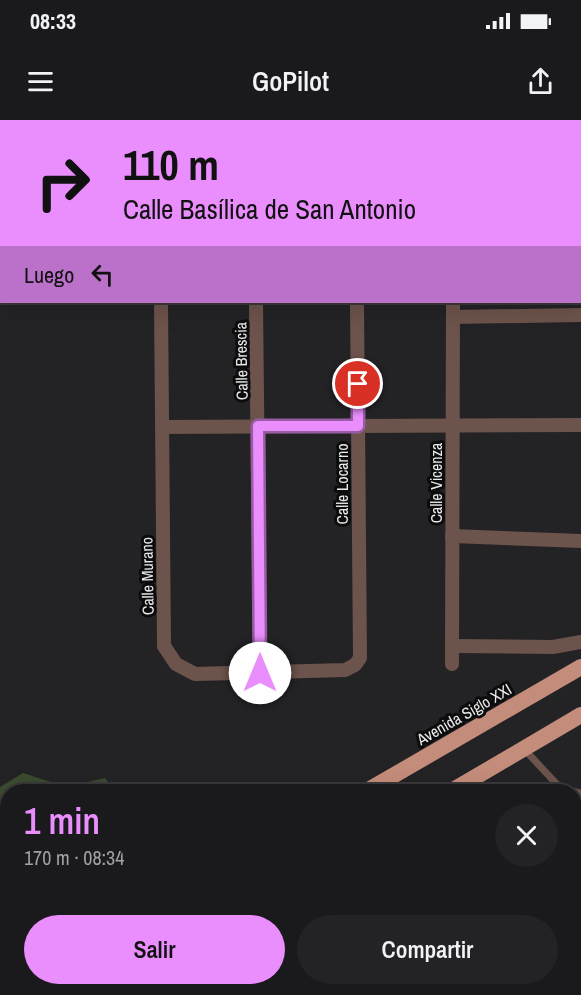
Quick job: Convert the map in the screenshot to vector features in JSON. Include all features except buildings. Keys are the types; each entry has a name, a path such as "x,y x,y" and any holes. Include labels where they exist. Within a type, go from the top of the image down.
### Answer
{"highway":[{"name":"Avenida Siglo XXI","path":"379,784 581,667"},
{"path":"463,784 581,715"}],"street":[{"name":"Calle Murano","path":"161,303 164,646 176,664 195,674 345,670 355,665"},
{"name":"Calle Brescia","path":"256,303 260,673"},
{"name":"Calle Locarno","path":"355,665 360,658 357,303"},
{"name":"Calle Vicenza","path":"452,664 453,303"},
{"path":"453,317 581,315"},
{"path":"162,427 581,425"},
{"path":"452,536 581,541"},
{"path":"452,646 553,647 581,642"}],"lane":[{"path":"524,748 557,784"}],"green space":[{"path":"23,773 57,784 5,784"},
{"path":"105,778 110,784 79,784"}],"route":[{"path":"260,673 258,426 358,426 358,384"}]}
